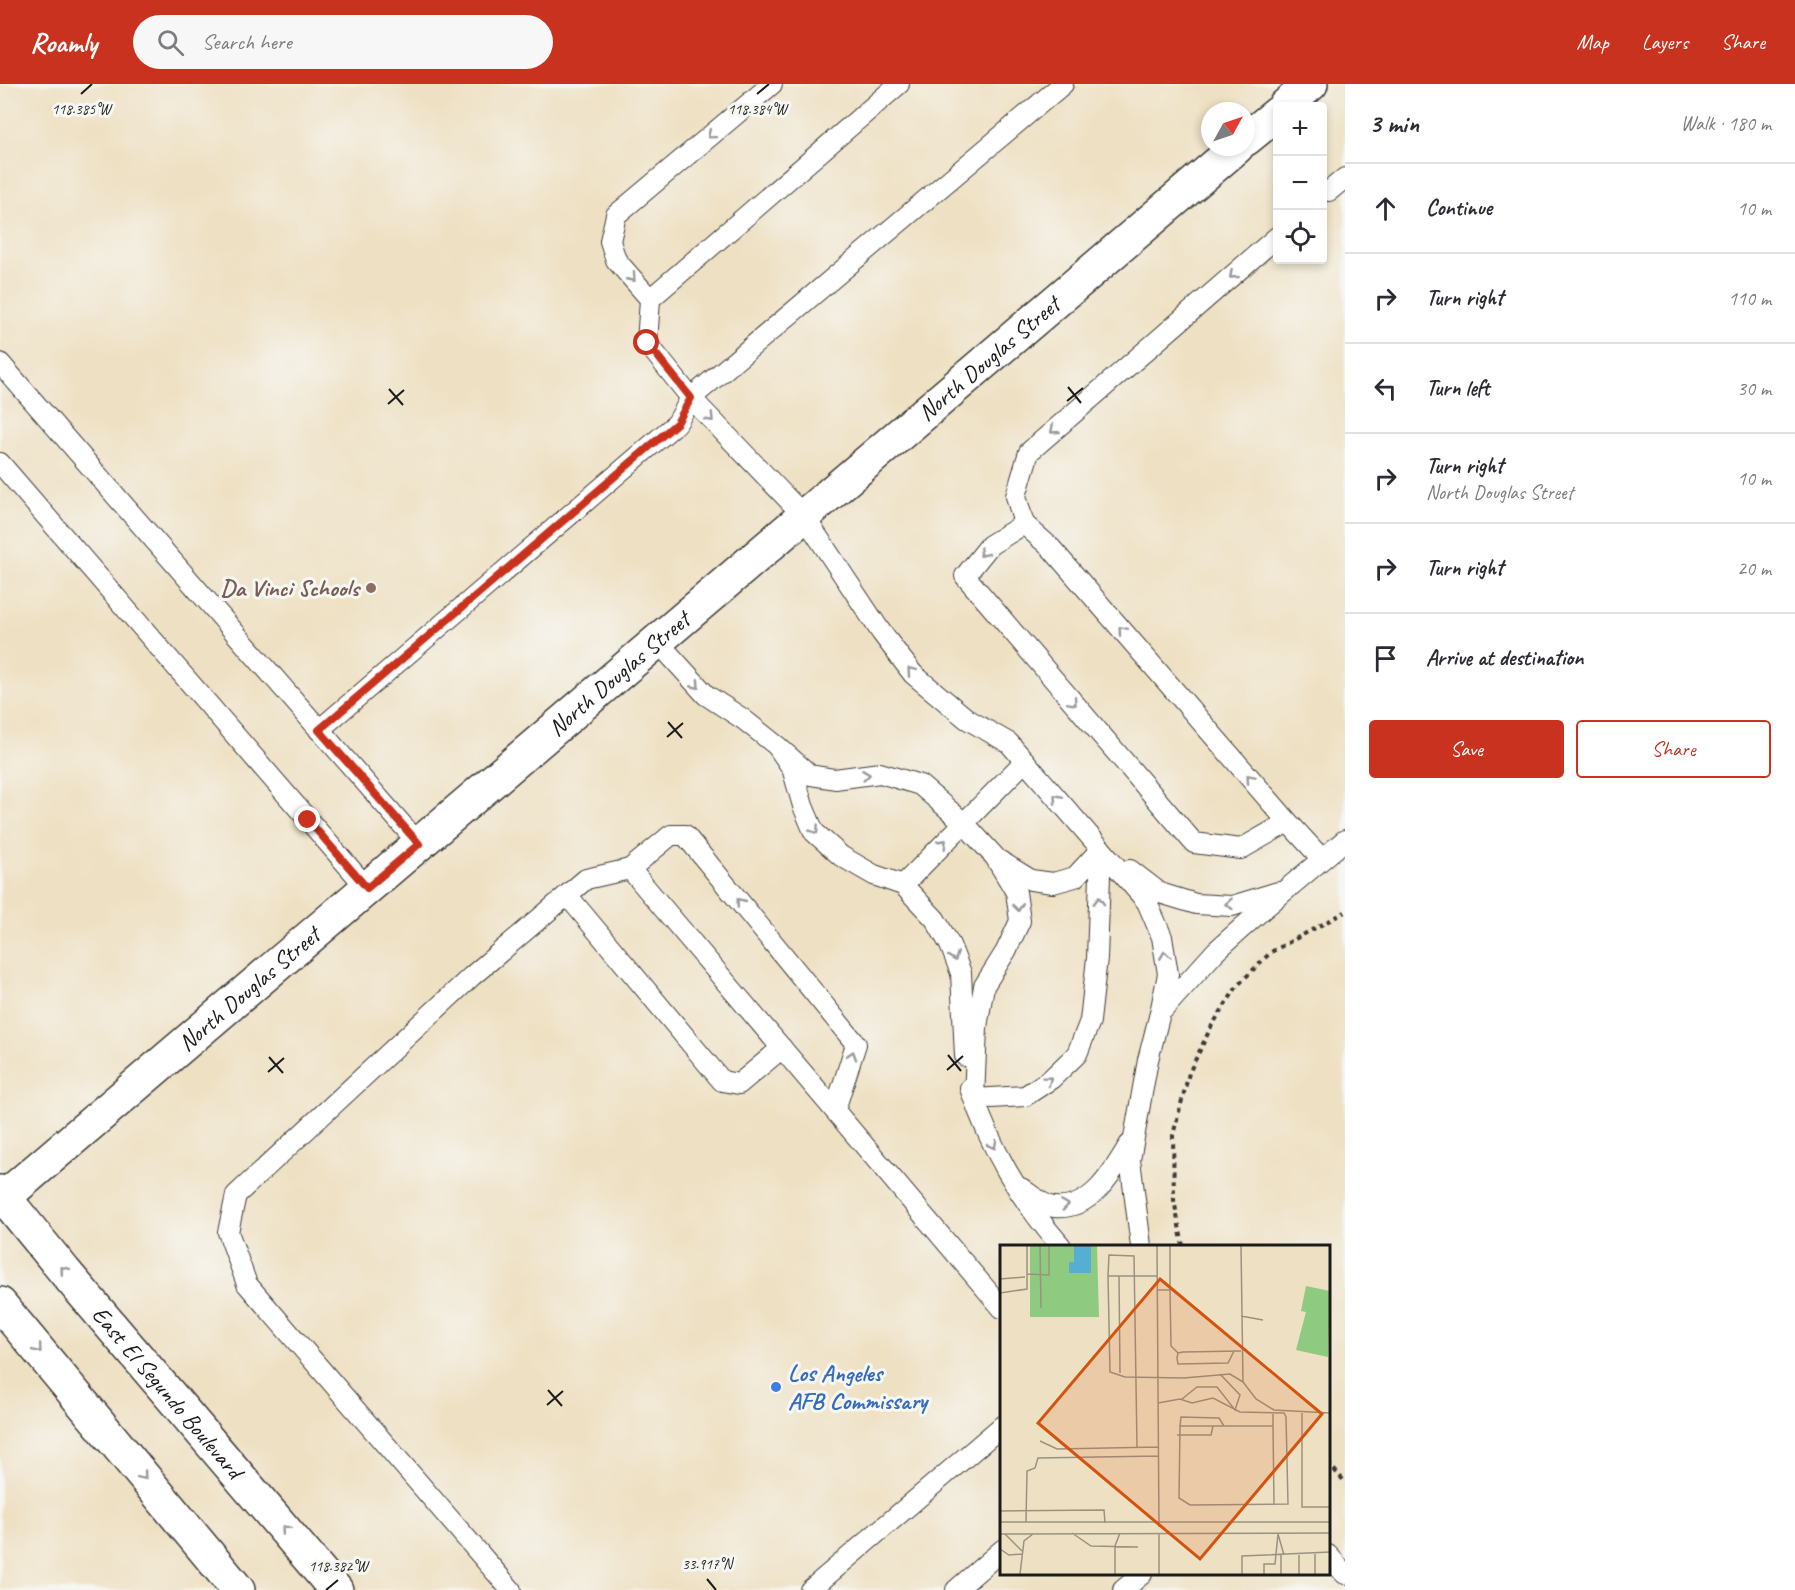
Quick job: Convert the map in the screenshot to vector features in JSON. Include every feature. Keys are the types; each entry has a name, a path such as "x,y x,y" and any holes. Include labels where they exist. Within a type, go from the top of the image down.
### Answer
{"main road":[{"path":"1271,121 1311,84"},
{"name":"North Douglas Street","path":"1,1197 1226,156"},
{"name":"East El Segundo Boulevard","path":"1,1197 336,1590"},
{"path":"0,1305 238,1590"}],"lane":[{"path":"772,84 616,215 610,241 616,260 650,299 647,343 691,398 804,516 881,632 913,674 966,719 1009,742 1147,902 1162,937 1168,974 1148,1060 1130,1160 1140,1245"},
{"path":"650,299 899,84"},
{"path":"319,730 677,423 691,398 1063,84"},
{"path":"1327,190 1345,178"},
{"path":"1273,240 1029,452 1016,496 1024,524 1051,548 1322,859"},
{"path":"0,363 419,844"},
{"path":"0,462 367,888"},
{"path":"1024,524 990,545 965,576 1194,843 1241,849 1288,822"},
{"path":"657,641 706,695 743,719 810,775 835,779 880,773 920,785 963,822 995,857 1016,892 1020,921 1006,951 984,986 977,1027 974,1099"},
{"path":"777,746 792,768 803,806 814,832 841,856 874,875 903,885 935,919 950,945 961,973 966,1077 984,1128 1013,1184 1046,1230 1060,1245"},
{"path":"903,885 1025,761"},
{"path":"511,1590 247,1284 228,1232 237,1195 472,976 586,879 630,869 671,835 686,835 856,1044 834,1110"},
{"path":"1160,1013 1216,951 1345,840"},
{"path":"995,857 1031,880 1053,883 1074,877 1101,849"},
{"path":"1101,849 1160,893 1196,904 1232,906 1286,890"},
{"path":"974,1099 1025,1096 1051,1079 1077,1054 1090,1021 1097,958 1101,849"},
{"path":"630,869 1000,1306"},
{"path":"567,895 722,1081 739,1084 782,1048"},
{"path":"1013,1184 1052,1207 1077,1203 1097,1191 1108,1178 1134,1136"},
{"path":"810,1590 1000,1428"},
{"path":"956,1590 1000,1552"},
{"path":"1330,1556 1345,1574"},
{"path":"1123,1590 1141,1575"}],"path":[{"path":"1183,1245 1174,1200 1173,1135 1189,1073 1211,1027 1238,985 1271,952 1345,912"},
{"path":"1330,1464 1345,1482"}],"place":[{"name":"Da Vinci Schools","path":"371,588"},
{"name":"Los Angeles AFB Commissary","path":"776,1387"}],"route":[{"path":"308,820 367,888 419,844 319,730 677,423 691,398 647,343"}]}
